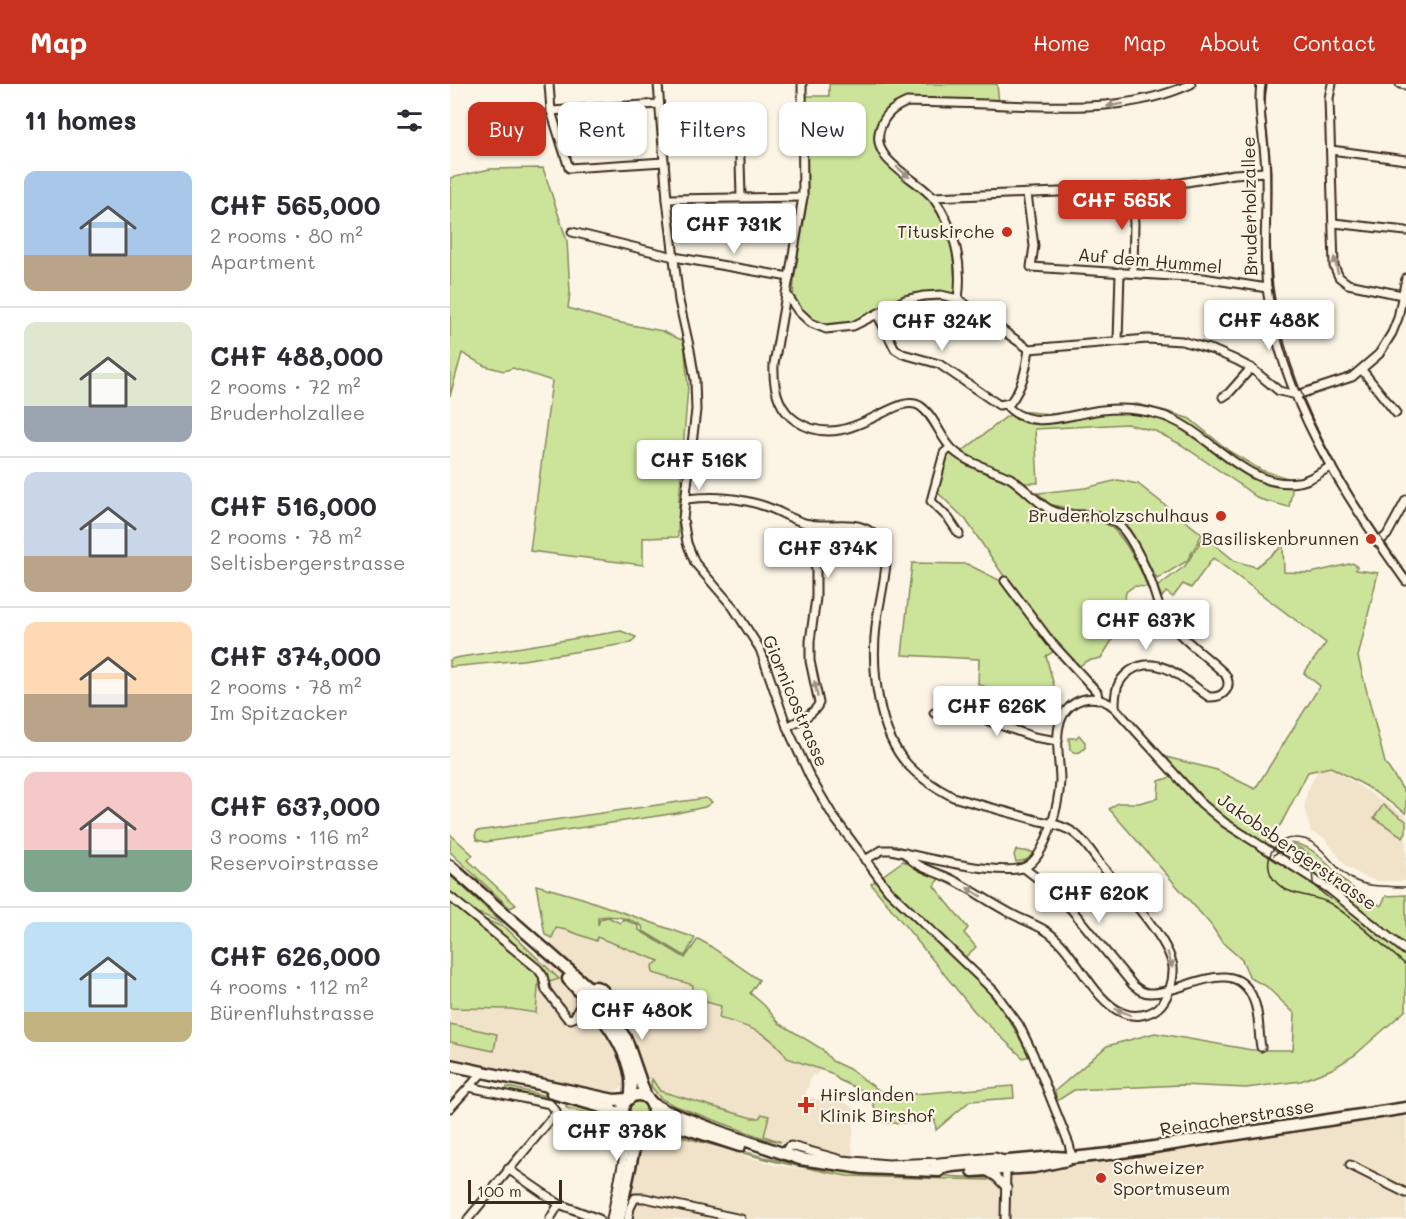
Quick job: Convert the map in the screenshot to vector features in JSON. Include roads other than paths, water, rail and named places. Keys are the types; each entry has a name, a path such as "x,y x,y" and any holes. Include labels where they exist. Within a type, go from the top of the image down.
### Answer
{"main road":[{"path":"450,866 585,995 626,1039 653,1112 643,1123 619,1219"},
{"path":"585,995 596,988 603,991 606,999 597,1009"},
{"path":"597,1009 613,1032 625,1058 632,1085 624,1108 625,1117"},
{"path":"450,1065 481,1079 614,1100 636,1095 649,1100"},
{"path":"450,1072 559,1095 612,1110 628,1121 643,1123"},
{"name":"Reinacherstrasse","path":"649,1100 666,1111 784,1155 827,1164 863,1168 953,1172 985,1171 1054,1157 1110,1155 1406,1108"},
{"name":"Reinacherstrasse","path":"643,1123 666,1122 770,1155 784,1155"},
{"name":"Reinacherstrasse","path":"934,1170 952,1166 1006,1166"}],"street":[{"path":"549,84 551,111 569,168 664,162"},
{"name":"Giornicostrasse","path":"658,84 659,104"},
{"path":"802,84 802,197 774,364 773,380 780,403 794,419 818,430 844,430 901,405 911,403 920,406 950,448 957,454 1010,478 1057,513 1100,515 1113,521 1124,530 1145,568 1164,615 1228,679 1227,690 1222,695 1213,698 1165,666 1149,663 1121,677 1115,692 1115,708"},
{"path":"958,299 960,265 956,243 933,197 886,157 880,146 880,129 886,115 897,106 907,102 1106,106 1142,100 1191,84"},
{"name":"Bruderholzallee","path":"1261,84 1266,172 1267,288 1286,365 1297,395 1331,466 1378,543 1406,581"},
{"path":"1332,84 1329,98 1334,266 1339,277 1348,284 1402,295"},
{"path":"1400,84 1406,85"},
{"path":"551,111 659,104"},
{"path":"1331,150 1406,160"},
{"name":"Giornicostrasse","path":"663,156 679,301 695,380 696,410 683,519 695,563 748,628 770,673 788,727 810,777 833,816 888,890 994,991 1019,1025 1069,1144 1072,1158"},
{"path":"740,156 741,197"},
{"path":"933,197 1131,189 1234,174 1266,172"},
{"path":"1131,189 1134,223 1133,273"},
{"name":"Auf dem Hummel","path":"1027,194 1034,246 1031,267 1203,278 1267,288"},
{"path":"667,199 802,197"},
{"path":"1334,223 1406,231"},
{"path":"572,232 674,257 789,277"},
{"path":"1118,341 1119,272"},
{"path":"786,293 798,311 811,323 826,329 853,326 905,300 941,295 958,299 1029,349 1147,339 1182,341 1213,350 1251,368 1279,391 1297,395 1352,377 1379,354 1392,333 1406,278"},
{"path":"877,314 895,349 903,354 939,364 999,405 1006,405 1013,400 1022,385 1029,349"},
{"path":"1223,397 1251,368"},
{"path":"1362,370 1396,413"},
{"path":"1006,405 1013,413 1040,420 1100,410 1137,409 1159,414 1194,430 1254,475 1282,483 1300,482 1331,466"},
{"path":"950,448 944,453 931,501 949,519 959,534"},
{"path":"686,499 715,496 740,499 809,524 856,526 869,530 880,540 886,553 886,567 875,630 875,673 884,719 893,742 907,764 932,786 953,797 1051,824 1077,835 1154,928 1169,953 1173,967 1166,998 1157,1009 1147,1014 1134,1016 1114,1008 1056,939 1044,929 1009,913 953,880 922,868 910,860 905,853"},
{"path":"1378,543 1387,535 1406,500"},
{"path":"788,727 811,713 819,703 810,661 810,641 816,598 816,570 809,524"},
{"path":"865,860 882,850 957,864 1008,869 1024,868 1035,859 1051,824 1060,784 1058,741 1062,716 1068,707 1086,699 1098,699 1097,692 1050,641 1005,581"},
{"name":"Jakobsbergerstrasse","path":"1098,699 1108,702 1115,708 1201,803 1225,823 1329,888 1406,951"},
{"path":"934,712 946,708 962,708 989,721 1034,737 1058,741"},
{"path":"1024,868 1050,888 1072,910 1133,985 1148,993 1169,990 1210,978 1227,976 1241,981 1254,999 1261,1047"},
{"path":"450,897 538,969 543,976 546,990 567,1018 597,1009"},
{"path":"575,1016 585,995"},
{"path":"450,1108 469,1087 481,1079 490,1091 550,1104 556,1111 468,1219"},
{"path":"611,1219 628,1136"},
{"name":"Reinacherstrasse","path":"784,1155 791,1146 842,1160 888,1164 939,1162 995,1156 1006,1166"},
{"path":"1350,1165 1406,1193"},
{"path":"1005,1219 1006,1166"},
{"path":"508,1169 559,1204 599,1219"},
{"path":"985,1171 996,1177 1006,1188"},
{"path":"628,1219 635,1198 645,1198 741,1219"},
{"path":"550,1219 559,1204"}],"tram line":[{"path":"1267,84 1265,106 1270,164 1273,288 1280,327 1291,366 1305,403 1341,474 1406,574"},
{"path":"1406,887 1358,882 1338,868 1319,847 1303,839 1291,838 1283,841 1274,848 1270,856 1271,874 1281,887 1331,904 1360,925 1406,965"},
{"path":"1274,855 1289,849 1304,853 1312,865 1314,886 1330,899"}],"place":[{"name":"Tituskirche","path":"1007,232"},
{"name":"Bruderholzschulhaus","path":"1221,516"},
{"name":"Basiliskenbrunnen","path":"1371,539"},
{"name":"Hirslanden Klinik Birshof","path":"806,1105"},
{"name":"Schweizer Sportmuseum","path":"1101,1178"}]}
